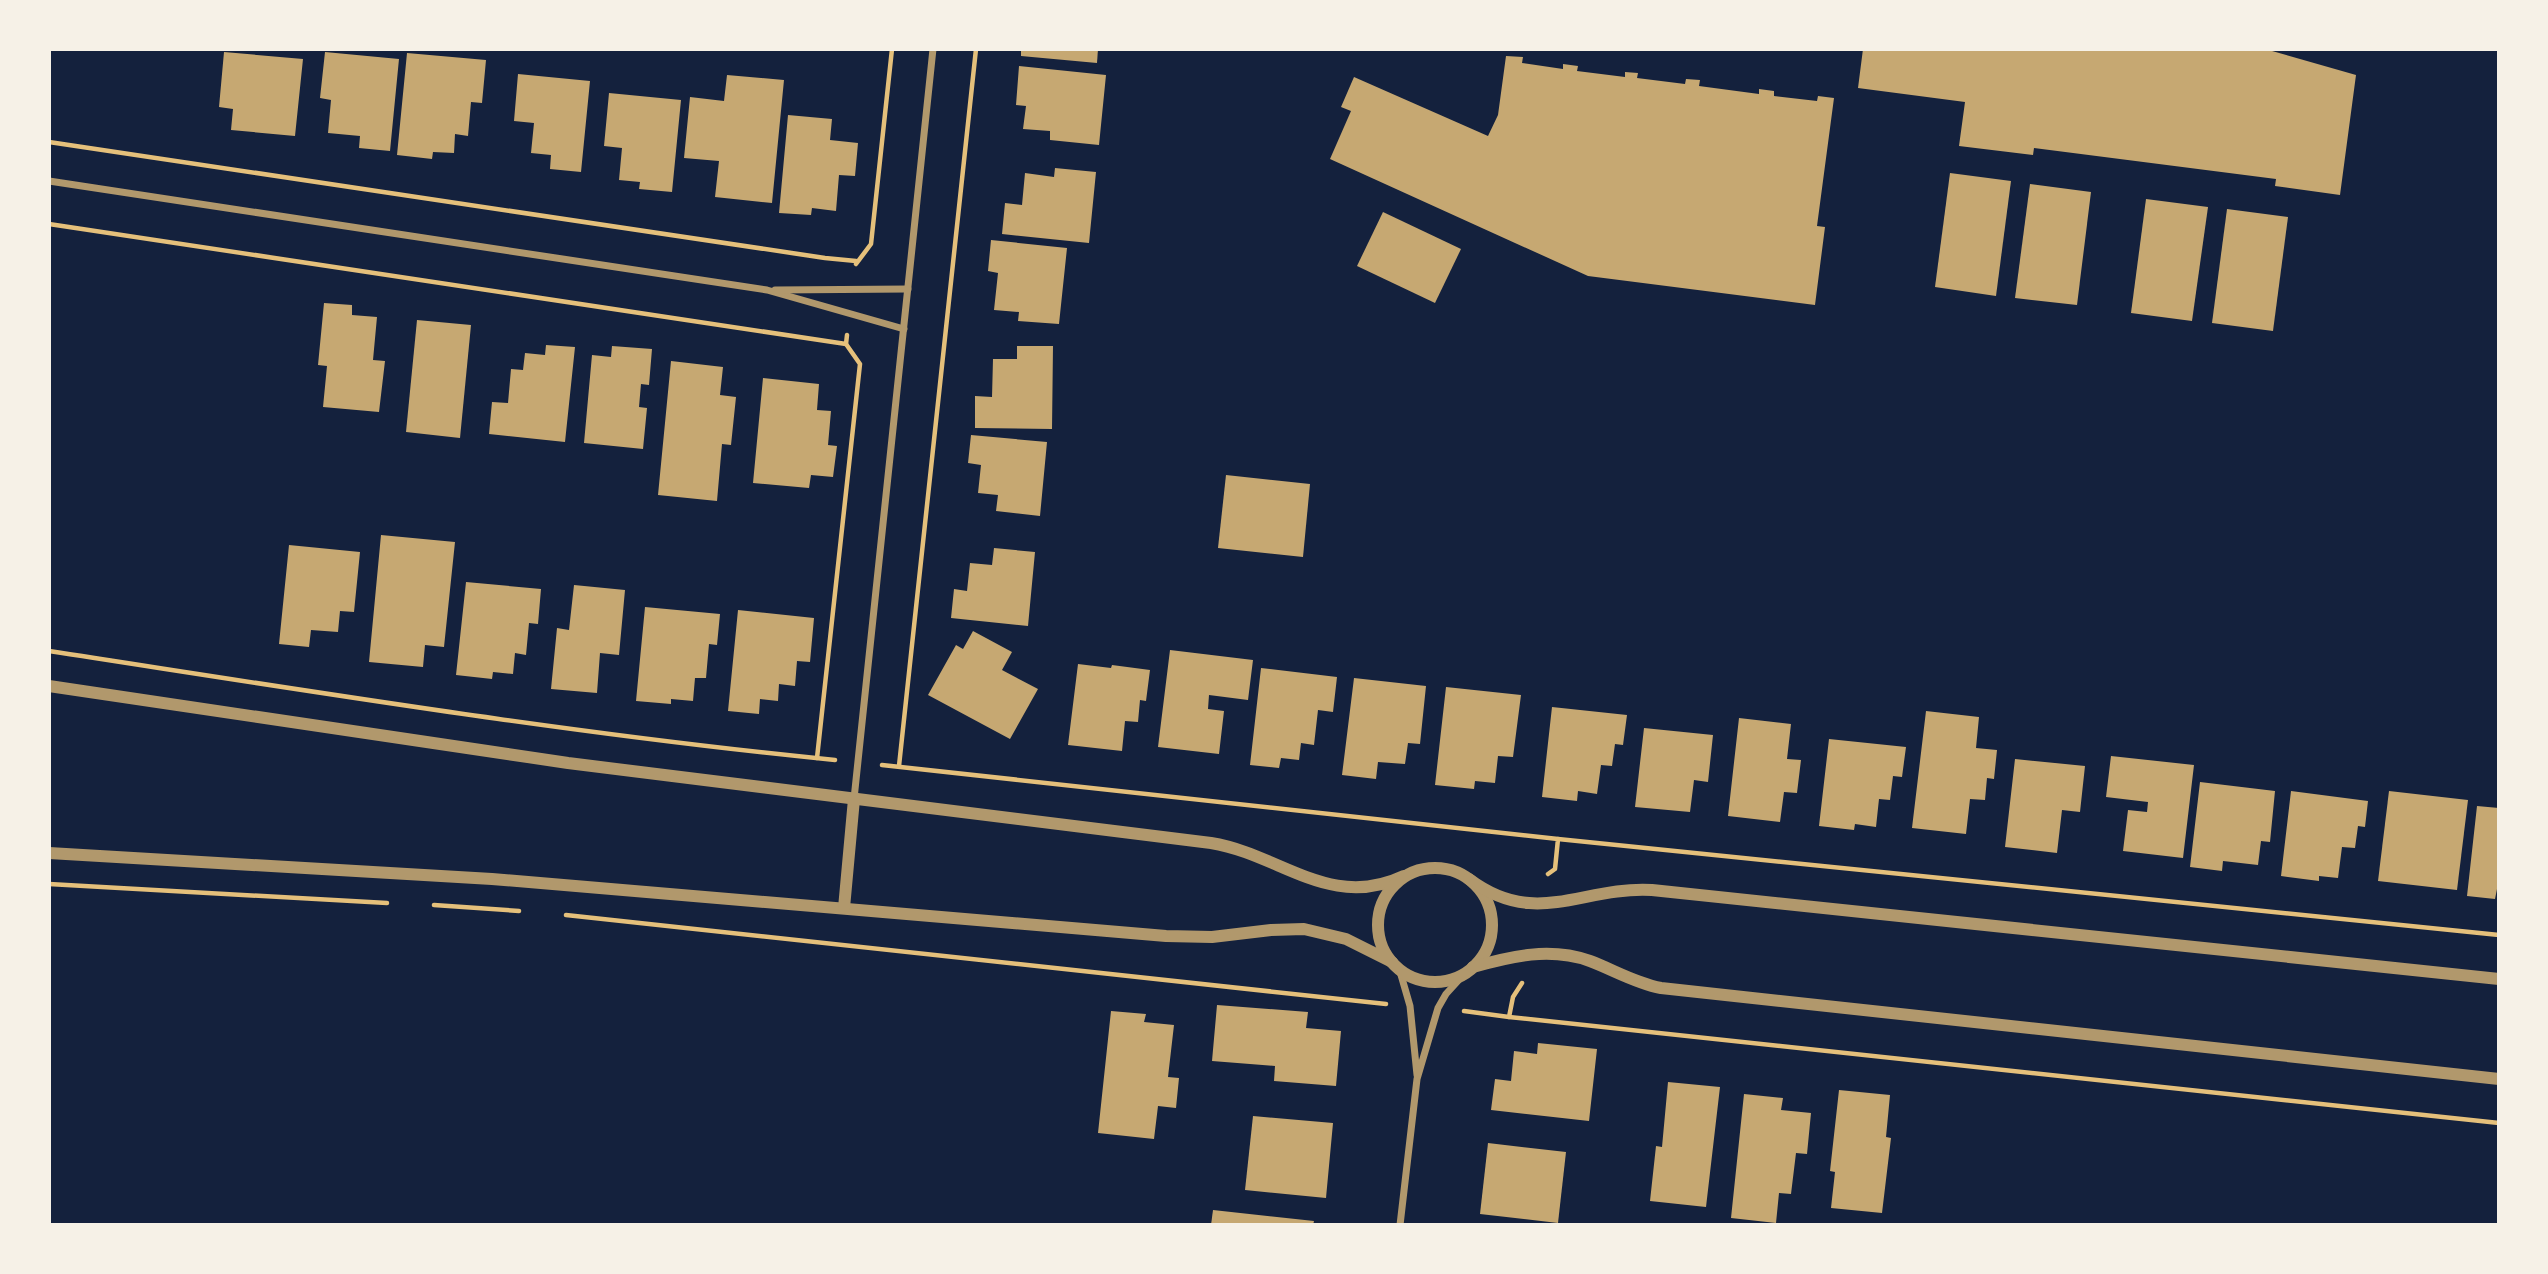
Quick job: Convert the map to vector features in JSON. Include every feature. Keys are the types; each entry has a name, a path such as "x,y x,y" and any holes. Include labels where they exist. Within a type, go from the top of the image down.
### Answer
{"street":[{"path":"844,908 933,49"},
{"path":"49,181 767,290 904,329"},
{"path":"767,290 908,289"},
{"path":"49,686 568,763 1219,844 1255,856 1302,877 1336,886 1379,886 1430,868 1444,868 1469,879 1488,893 1531,905 1559,903 1626,891 1652,890 2499,979"},
{"path":"49,853 492,879 1166,936 1212,937 1304,929 1346,939 1420,979 1432,981 1444,981 1470,970 1530,954 1563,954 1588,960 1636,982 1661,988 2499,1079"},
{"path":"1404,876 1385,897 1378,924 1384,951 1395,965 1410,1006 1417,1079"},
{"path":"1400,1225 1417,1079 1438,1008 1451,988 1470,970 1487,947 1492,922 1485,898 1469,879"}],"path":[{"path":"854,289 856,261 871,244 892,49"},
{"path":"899,766 976,49"},
{"path":"49,142 856,261"},
{"path":"49,224 846,344"},
{"path":"817,758 860,364 846,344 850,315"},
{"path":"1558,839 2499,935"},
{"path":"1509,1017 2499,1123"}],"building":[{"path":"1021,49 1098,49 1097,63 1021,56"},
{"path":"1863,49 2265,49 2356,75 2340,195 2275,186 2276,179 2034,148 2033,155 1959,146 1965,102 1858,88"},
{"path":"224,52 303,59 295,136 231,130 233,109 219,107"},
{"path":"325,52 399,59 390,151 359,148 360,136 328,133 331,100 320,98"},
{"path":"407,53 486,60 482,103 471,102 468,136 455,134 454,153 433,152 432,159 397,155"},
{"path":"1506,56 1523,57 1522,63 1563,69 1563,64 1578,66 1577,71 1625,77 1625,72 1638,73 1637,78 1685,84 1686,79 1700,80 1699,86 1759,94 1759,89 1774,91 1774,96 1817,101 1818,96 1834,98 1817,226 1825,227 1815,305 1588,276 1330,159 1351,111 1341,107 1354,77 1488,136 1498,115"},
{"path":"1019,66 1106,75 1099,145 1050,140 1050,131 1023,129 1026,106 1016,105"},
{"path":"518,74 590,81 581,172 550,169 551,155 531,153 534,123 514,121"},
{"path":"727,75 784,80 772,203 715,197 719,161 684,158 690,97 724,101"},
{"path":"609,93 681,100 672,192 639,189 640,182 619,180 622,148 604,146"},
{"path":"788,115 832,119 830,140 858,143 855,176 839,175 836,211 812,208 811,215 779,213"},
{"path":"1055,168 1096,172 1089,243 1002,234 1005,203 1022,205 1025,173 1054,177"},
{"path":"1950,173 2011,181 1996,296 1935,287"},
{"path":"2030,184 2091,192 2077,305 2015,298"},
{"path":"2146,199 2208,207 2192,321 2131,313"},
{"path":"2227,209 2288,217 2273,331 2212,323"},
{"path":"1383,212 1461,249 1435,303 1357,266"},
{"path":"991,240 1067,248 1059,324 1018,321 1019,312 994,310 998,273 988,271"},
{"path":"324,303 352,305 352,315 377,317 373,360 385,361 379,412 323,407 327,366 318,365"},
{"path":"417,320 471,325 460,438 406,432"},
{"path":"546,345 575,347 565,442 489,434 492,402 508,403 511,369 523,370 525,353 545,355"},
{"path":"612,346 652,349 649,385 641,384 639,407 647,408 643,449 584,443 592,355 611,357"},
{"path":"1017,346 1053,346 1052,429 975,428 975,396 992,397 993,359 1017,359"},
{"path":"671,361 723,367 720,395 736,397 731,445 722,444 717,501 658,495"},
{"path":"763,378 819,384 817,410 831,411 828,445 837,446 833,477 811,475 809,488 753,483"},
{"path":"971,435 1047,442 1040,516 996,511 998,495 978,493 981,465 968,463"},
{"path":"1226,475 1310,484 1303,557 1218,548"},
{"path":"381,535 455,542 444,647 425,645 423,667 369,662"},
{"path":"289,545 360,552 354,612 340,611 338,632 311,630 309,647 279,644"},
{"path":"994,548 1035,552 1028,626 951,618 954,589 967,591 970,563 992,565"},
{"path":"466,582 541,589 538,624 529,623 526,655 515,653 513,674 493,672 492,679 456,675"},
{"path":"574,585 625,590 619,655 600,653 597,693 551,689 557,628 569,630"},
{"path":"645,607 720,614 717,645 709,644 706,678 695,678 693,701 671,699 671,704 636,701"},
{"path":"738,610 814,618 810,662 797,661 795,686 779,684 778,701 760,699 759,714 728,711"},
{"path":"973,631 1012,652 1002,670 1038,689 1010,739 928,695 956,645 963,649"},
{"path":"1170,650 1253,660 1248,700 1209,695 1208,709 1224,711 1219,754 1158,747"},
{"path":"1078,664 1150,670 1146,701 1140,700 1138,722 1125,721 1122,751 1068,745"},
{"path":"1261,668 1337,677 1333,712 1318,710 1314,745 1301,743 1299,760 1281,758 1279,768 1250,765"},
{"path":"1354,678 1426,686 1420,744 1408,743 1405,764 1378,762 1376,779 1342,775"},
{"path":"1446,687 1521,695 1513,757 1498,756 1495,783 1475,781 1474,789 1435,785"},
{"path":"1552,707 1627,715 1623,745 1615,744 1612,766 1601,765 1597,794 1578,791 1577,801 1542,797"},
{"path":"1926,711 1979,717 1976,748 1997,750 1994,779 1987,778 1985,800 1970,799 1966,834 1912,828"},
{"path":"1739,718 1791,724 1787,759 1801,760 1797,793 1784,792 1780,822 1728,816"},
{"path":"1644,728 1713,735 1708,782 1694,780 1690,812 1635,807"},
{"path":"1829,739 1906,747 1902,777 1893,776 1890,800 1879,799 1876,827 1855,824 1854,830 1819,826"},
{"path":"2111,756 2194,765 2183,858 2123,851 2128,810 2147,812 2148,802 2106,797"},
{"path":"2015,759 2085,766 2080,812 2062,810 2057,853 2005,847"},
{"path":"2200,782 2275,791 2270,842 2261,841 2258,865 2223,861 2222,871 2190,867"},
{"path":"2291,791 2368,801 2365,827 2358,826 2355,848 2342,847 2338,878 2319,876 2319,881 2281,876"},
{"path":"2389,791 2468,800 2457,890 2378,881"},
{"path":"2477,806 2499,808 2499,889 2495,899 2467,896"},
{"path":"1217,1005 1308,1012 1306,1028 1341,1031 1336,1086 1274,1081 1275,1066 1212,1061"},
{"path":"1111,1011 1146,1014 1144,1022 1174,1025 1168,1077 1179,1078 1176,1108 1158,1106 1154,1139 1098,1133"},
{"path":"1538,1043 1597,1049 1589,1121 1491,1110 1495,1079 1511,1081 1514,1051 1537,1054"},
{"path":"1668,1082 1720,1087 1706,1207 1650,1201 1656,1146 1662,1147"},
{"path":"1839,1090 1890,1095 1886,1137 1891,1138 1882,1213 1831,1208 1835,1172 1830,1171"},
{"path":"1744,1094 1783,1098 1781,1110 1811,1113 1807,1154 1796,1153 1791,1194 1779,1193 1776,1223 1731,1218"},
{"path":"1253,1116 1333,1123 1326,1198 1245,1190"},
{"path":"1488,1143 1566,1152 1558,1223 1480,1214"},
{"path":"1213,1210 1314,1221 1313,1225 1211,1225"}]}
